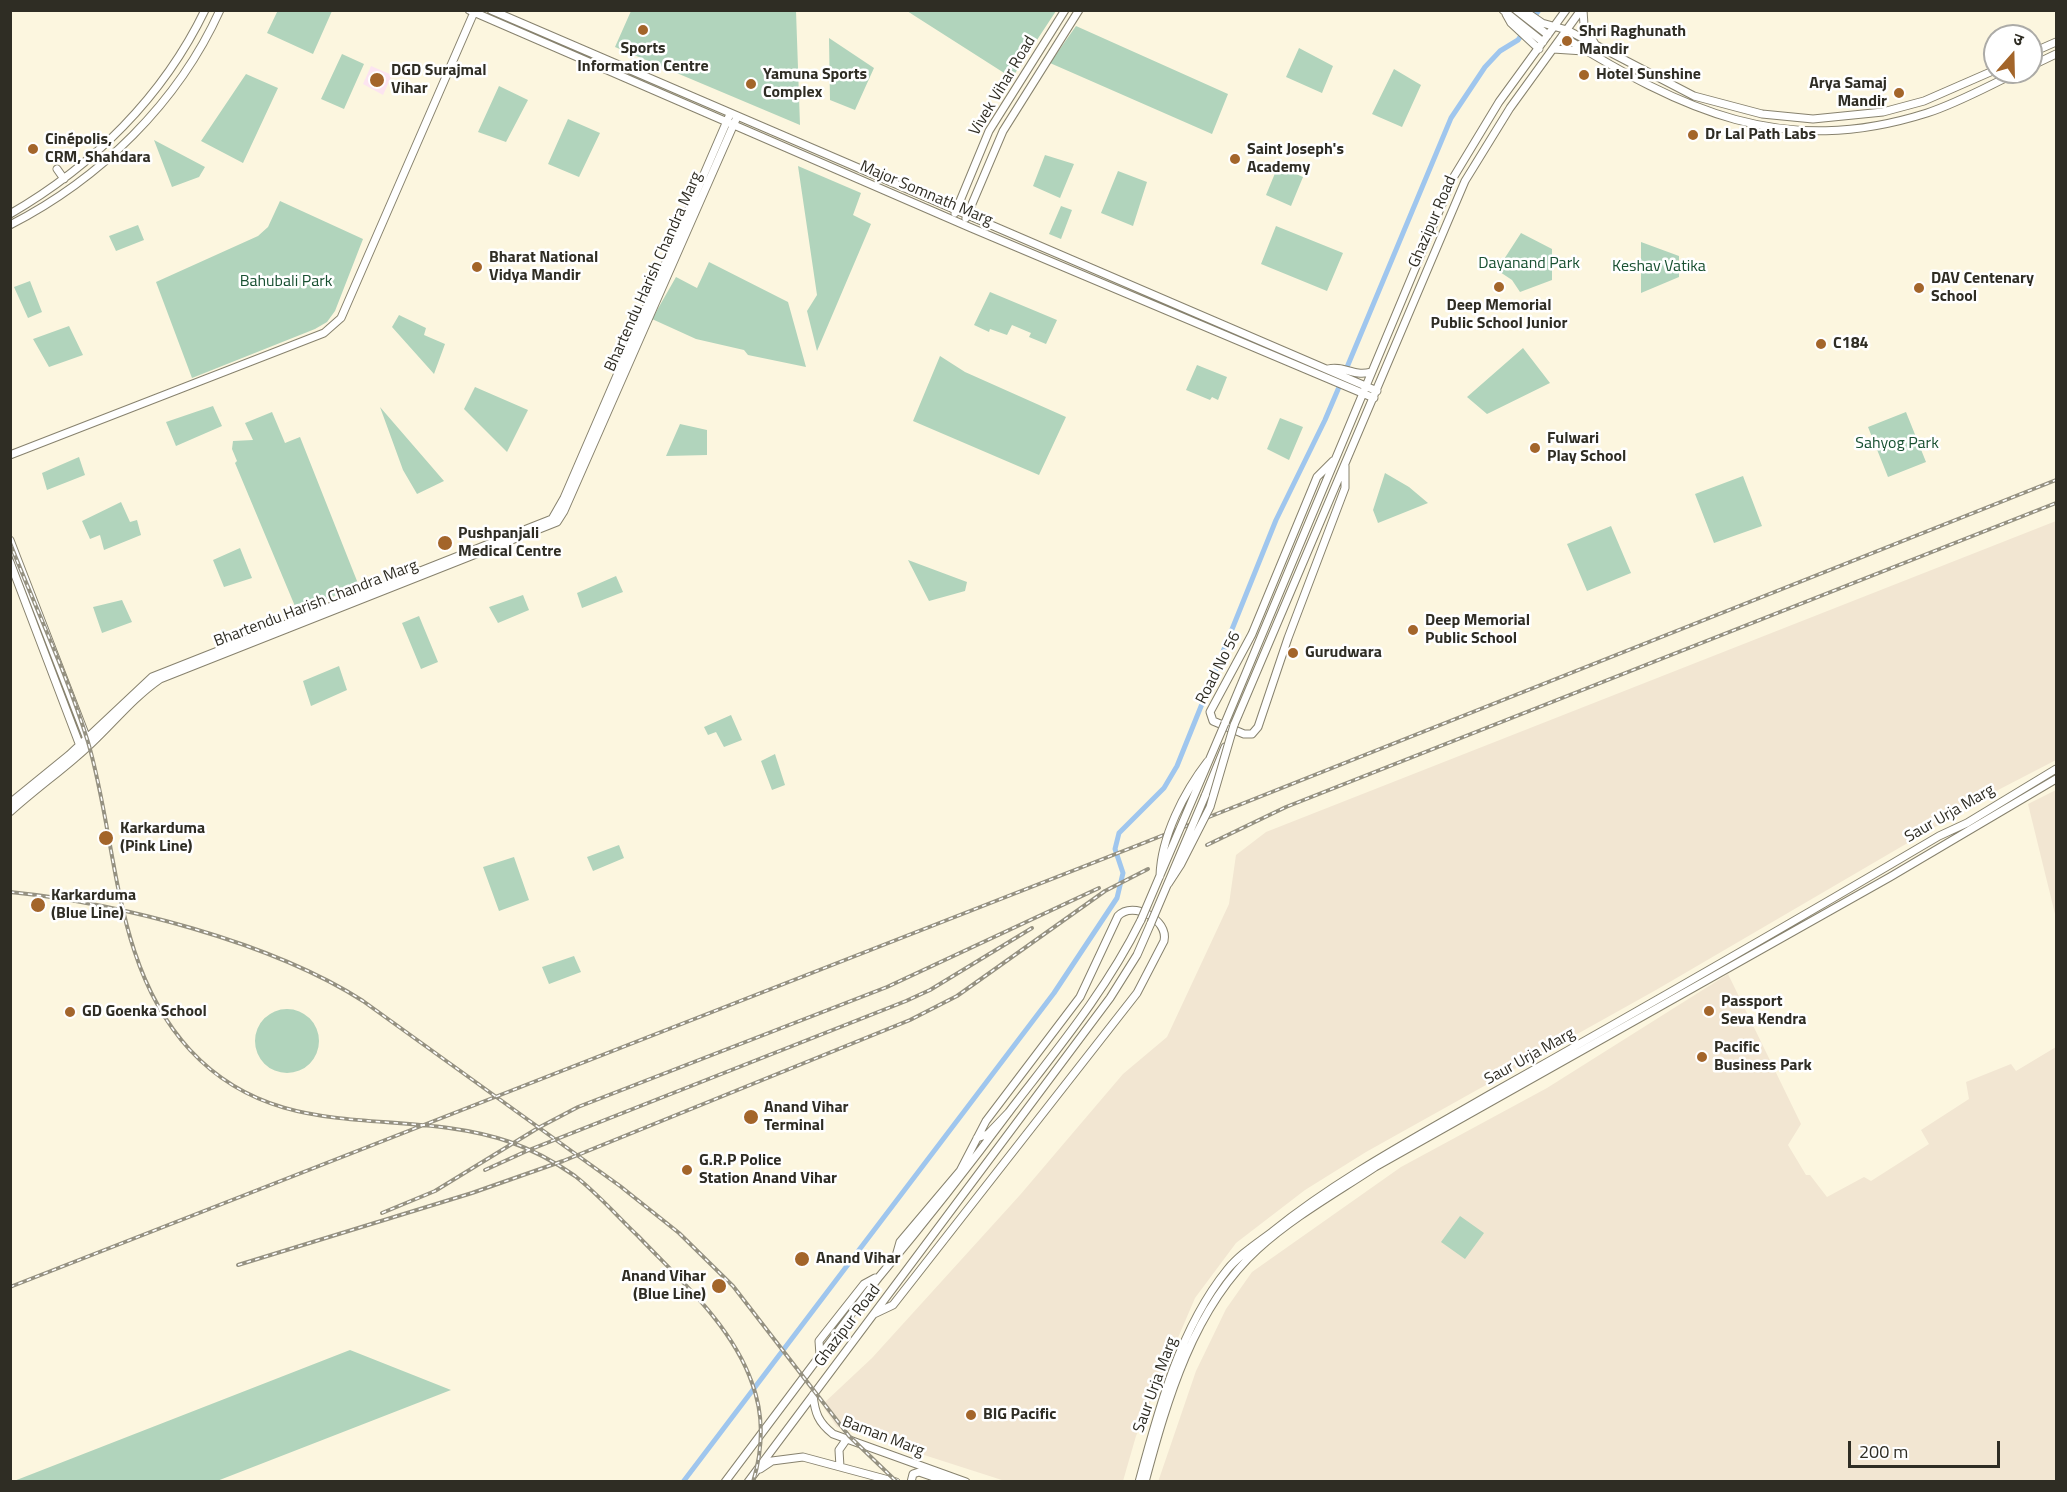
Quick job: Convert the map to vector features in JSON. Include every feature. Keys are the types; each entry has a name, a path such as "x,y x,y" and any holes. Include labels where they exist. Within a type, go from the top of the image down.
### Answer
{"main road":[{"path":"10,214 64,179 118,132 159,85 186,47 205,10"},
{"path":"10,225 51,203 90,174 141,126 179,80 220,10"},
{"name":"Major Somnath Marg","path":"491,10 1331,371 1356,382 1375,394"},
{"name":"Vivek Vihar Road","path":"952,220 989,131 1065,10"},
{"path":"963,225 998,139 1079,10"},
{"path":"1516,10 1536,32 1548,35"},
{"name":"Ghazipur Road","path":"725,1482 879,1277 931,1216 1011,1111 1100,992 1124,955 1160,882 1453,177 1498,102 1566,10"},
{"path":"1582,10 1584,25 1596,46"},
{"name":"Ghazipur Road","path":"748,1482 992,1158 1110,998 1137,955 1465,181 1509,108 1582,10"},
{"path":"10,455 304,341 334,327 341,318 473,11"},
{"name":"Major Somnath Marg","path":"473,11 963,225 1331,371"},
{"path":"1504,11 1523,19 1536,32 1539,48 1545,60"},
{"path":"1536,32 1554,27 1567,30 1666,83 1728,107 1762,114 1813,119 1883,112 1924,101 1983,75"},
{"path":"1562,36 1658,91 1690,106 1742,123 1807,129 1856,128 1926,114 1992,84"},
{"path":"1589,53 1596,46"},
{"path":"1041,47 1051,53"},
{"path":"1553,49 1589,53"},
{"path":"635,82 639,74"},
{"path":"151,78 159,85"},
{"name":"Bhartendu Harish Chandra Marg","path":"10,812 88,740 160,679 557,522 564,511 733,115"},
{"path":"57,169 64,179"},
{"path":"1331,371 1356,382 1373,369 1386,370"},
{"path":"1350,423 1361,427"},
{"name":"Road No 56","path":"1334,460 1317,477 1252,634 1210,712 1213,721 1244,734 1252,734 1258,728 1288,638 1345,488 1345,464"},
{"path":"10,540 88,740"},
{"path":"10,562 81,748"},
{"name":"Bhartendu Harish Chandra Marg","path":"10,803 81,748"},
{"name":"Saur Urja Marg","path":"1139,1482 1176,1365 1191,1331 1220,1280 1239,1257 1373,1162 1629,1019 2056,769"},
{"name":"Saur Urja Marg","path":"1629,1019 1898,872 2056,779"},
{"path":"1893,863 1898,872"},
{"path":"874,1314 893,1305 1137,993 1164,941 1166,932 1162,924 1132,909 1124,910 1118,916 1080,998 986,1121 960,1171 900,1242 896,1256"},
{"path":"977,1138 988,1134 1000,1118 1011,1111"},
{"path":"992,1158 1003,1166"},
{"name":"Saur Urja Marg","path":"1145,1482 1174,1388 1210,1307 1258,1249 1325,1196"},
{"name":"Baman Marg","path":"813,1395 814,1411 822,1425 846,1440 966,1482"},
{"path":"840,1467 839,1450 846,1440"},
{"path":"756,1472 772,1461 794,1456 896,1482"},
{"path":"911,1482 914,1474 919,1472 948,1482"}],"shaded area":[{"name":"DGD Surajmal Vihar","path":"371,66 392,75 383,95 363,84"},
{"path":"2056,521 2056,760 2000,789 1656,990 1366,1152 1305,1190 1236,1243 1195,1298 1136,1436 1123,1481 1005,1481 837,1427 824,1408 824,1403 872,1358 1020,1195 1123,1074 1167,1037 1229,904 1236,855 1266,832"},
{"path":"2056,790 2056,918 2028,804"},
{"path":"1728,974 1801,1124 1788,1145 1806,1175 1810,1175 1827,1197 1864,1177 1871,1181 1929,1144 1921,1130 1969,1099 1966,1082 2011,1064 2016,1071 2056,1047 2056,1481 1158,1482 1196,1371 1226,1309 1252,1272 1401,1167 1547,1088"}],"green space":[{"path":"278,10 332,11 313,54 267,33"},
{"name":"Yamuna Sports Complex","path":"631,11 796,11 800,125 615,47"},
{"path":"907,11 1056,11 1012,78"},
{"path":"1076,26 1228,94 1212,134 1050,63"},
{"path":"829,38 874,68 855,110 830,100"},
{"path":"1299,48 1333,66 1322,93 1286,77"},
{"path":"342,54 364,64 344,109 321,99"},
{"path":"1394,69 1421,85 1402,127 1372,114"},
{"path":"246,74 278,88 243,163 201,141"},
{"path":"499,86 528,100 506,142 478,132"},
{"path":"568,119 600,133 579,177 548,164"},
{"path":"154,140 205,167 199,177 172,187"},
{"path":"1045,155 1074,164 1060,198 1033,186"},
{"path":"798,166 861,193 853,215 871,224 817,351 807,311 817,295"},
{"path":"1278,166 1303,177 1291,206 1266,195"},
{"path":"1118,171 1147,182 1133,226 1101,213"},
{"name":"Bahubali Park","path":"280,201 363,239 335,311 327,322 315,329 192,378 156,282 258,236 268,227"},
{"path":"1061,206 1072,210 1061,239 1049,234"},
{"path":"138,225 144,240 116,251 109,236"},
{"path":"1276,226 1343,253 1327,291 1261,264"},
{"name":"Dayanand Park","path":"1521,233 1552,249 1552,280 1520,292 1512,280 1497,270"},
{"name":"Keshav Vatika","path":"1641,242 1679,256 1679,277 1641,293"},
{"path":"709,262 788,302 806,367 748,355 744,350 696,339 652,319 676,277 697,288"},
{"path":"30,281 42,312 28,318 14,287"},
{"path":"990,292 1057,320 1046,344 1029,337 1031,333 1012,325 1007,335 990,329 989,332 974,325"},
{"path":"399,315 426,328 424,335 445,344 434,374 392,327"},
{"path":"69,326 83,355 49,367 33,339"},
{"path":"1523,348 1550,383 1487,414 1467,397"},
{"path":"940,356 965,372 1066,417 1039,475 913,421"},
{"path":"1197,365 1227,377 1218,400 1212,397 1210,400 1186,390"},
{"path":"475,387 528,410 507,452 464,409"},
{"path":"213,406 222,426 176,446 166,422"},
{"path":"380,407 444,481 417,494 403,470"},
{"path":"272,412 285,443 300,437 359,586 297,611 235,463 237,461 232,449 233,441 253,440 245,423"},
{"name":"Sahyog Park","path":"1906,412 1926,462 1888,477 1868,427"},
{"path":"1280,418 1303,427 1289,460 1267,449"},
{"path":"680,424 707,430 707,455 666,456"},
{"path":"79,457 85,475 47,490 42,473"},
{"path":"1385,473 1409,487 1428,503 1378,523 1373,510"},
{"path":"1743,476 1762,526 1714,543 1695,494"},
{"path":"121,502 130,522 137,520 141,535 104,550 100,535 90,539 82,521"},
{"path":"1611,526 1631,573 1587,591 1567,544"},
{"path":"240,548 252,578 224,587 213,560"},
{"path":"908,560 967,582 965,591 929,601"},
{"path":"616,576 623,592 582,608 577,593"},
{"path":"523,595 529,610 498,623 489,607"},
{"path":"122,600 132,622 102,633 93,607"},
{"path":"419,616 438,662 421,669 402,623"},
{"path":"339,666 347,690 311,706 303,681"},
{"path":"731,715 742,740 724,747 716,732 708,735 704,727"},
{"path":"775,754 785,785 772,790 761,761"},
{"path":"619,845 624,858 593,871 587,857"},
{"path":"514,857 529,900 499,911 483,867"},
{"path":"574,956 581,972 549,984 542,967"},
{"path":"287,1009 305,1015 313,1023 319,1041 313,1059 305,1067 287,1073 269,1067 261,1059 255,1041 261,1023 269,1015"},
{"path":"1460,1216 1484,1233 1465,1259 1441,1242"},
{"path":"350,1350 451,1390 217,1481 14,1481"}],"waterway":[{"path":"1345,372 1451,118 1485,67 1500,51 1518,40 1539,10"},
{"path":"683,1482 1054,993 1117,898 1123,873 1115,849 1119,833 1164,788 1177,766 1276,520 1342,380"}],"railway":[{"path":"10,1287 1136,846 2056,480"},
{"path":"1207,845 1286,807 2056,503"},
{"path":"10,543 61,667 88,742 98,781 121,903 132,943 146,981 165,1017 190,1050 225,1081 263,1100 302,1112 468,1131 527,1149 575,1176 600,1198 687,1286 732,1342 752,1383 759,1407 760,1445 753,1482"},
{"path":"238,1265 472,1193 563,1161 910,1020 957,996 1105,891 1148,869"},
{"path":"382,1213 435,1191 538,1128 578,1107 887,987 1099,888"},
{"path":"10,892 98,905 193,928 240,943 284,961 326,980 363,1001 620,1186 679,1233 733,1286 849,1436 897,1482"},
{"path":"485,1170 529,1150 906,1001 930,990 1032,928"}],"place":[{"name":"Sports Information Centre","path":"643,30"},
{"name":"Shri Raghunath Mandir","path":"1567,41"},
{"name":"Hotel Sunshine","path":"1584,75"},
{"name":"DGD Surajmal Vihar","path":"377,80"},
{"name":"Yamuna Sports Complex","path":"751,84"},
{"name":"Arya Samaj Mandir","path":"1899,93"},
{"name":"Dr Lal Path Labs","path":"1693,135"},
{"name":"Cinépolis, CRM, Shahdara","path":"33,149"},
{"name":"Saint Joseph's Academy","path":"1235,159"},
{"name":"Bharat National Vidya Mandir","path":"477,267"},
{"name":"Deep Memorial Public School Junior","path":"1499,287"},
{"name":"DAV Centenary School","path":"1919,288"},
{"name":"C184","path":"1821,344"},
{"name":"Fulwari Play School","path":"1535,448"},
{"name":"Pushpanjali Medical Centre","path":"445,543"},
{"name":"Deep Memorial Public School","path":"1413,630"},
{"name":"Gurudwara","path":"1293,653"},
{"name":"Karkarduma (Pink Line)","path":"106,838"},
{"name":"Karkarduma (Blue Line)","path":"38,905"},
{"name":"Passport Seva Kendra","path":"1709,1011"},
{"name":"GD Goenka School","path":"70,1012"},
{"name":"Pacific Business Park","path":"1702,1057"},
{"name":"Anand Vihar Terminal","path":"751,1117"},
{"name":"G.R.P Police Station Anand Vihar","path":"687,1170"},
{"name":"Anand Vihar","path":"802,1259"},
{"name":"Anand Vihar (Blue Line)","path":"719,1286"},
{"name":"BIG Pacific","path":"971,1415"}]}
